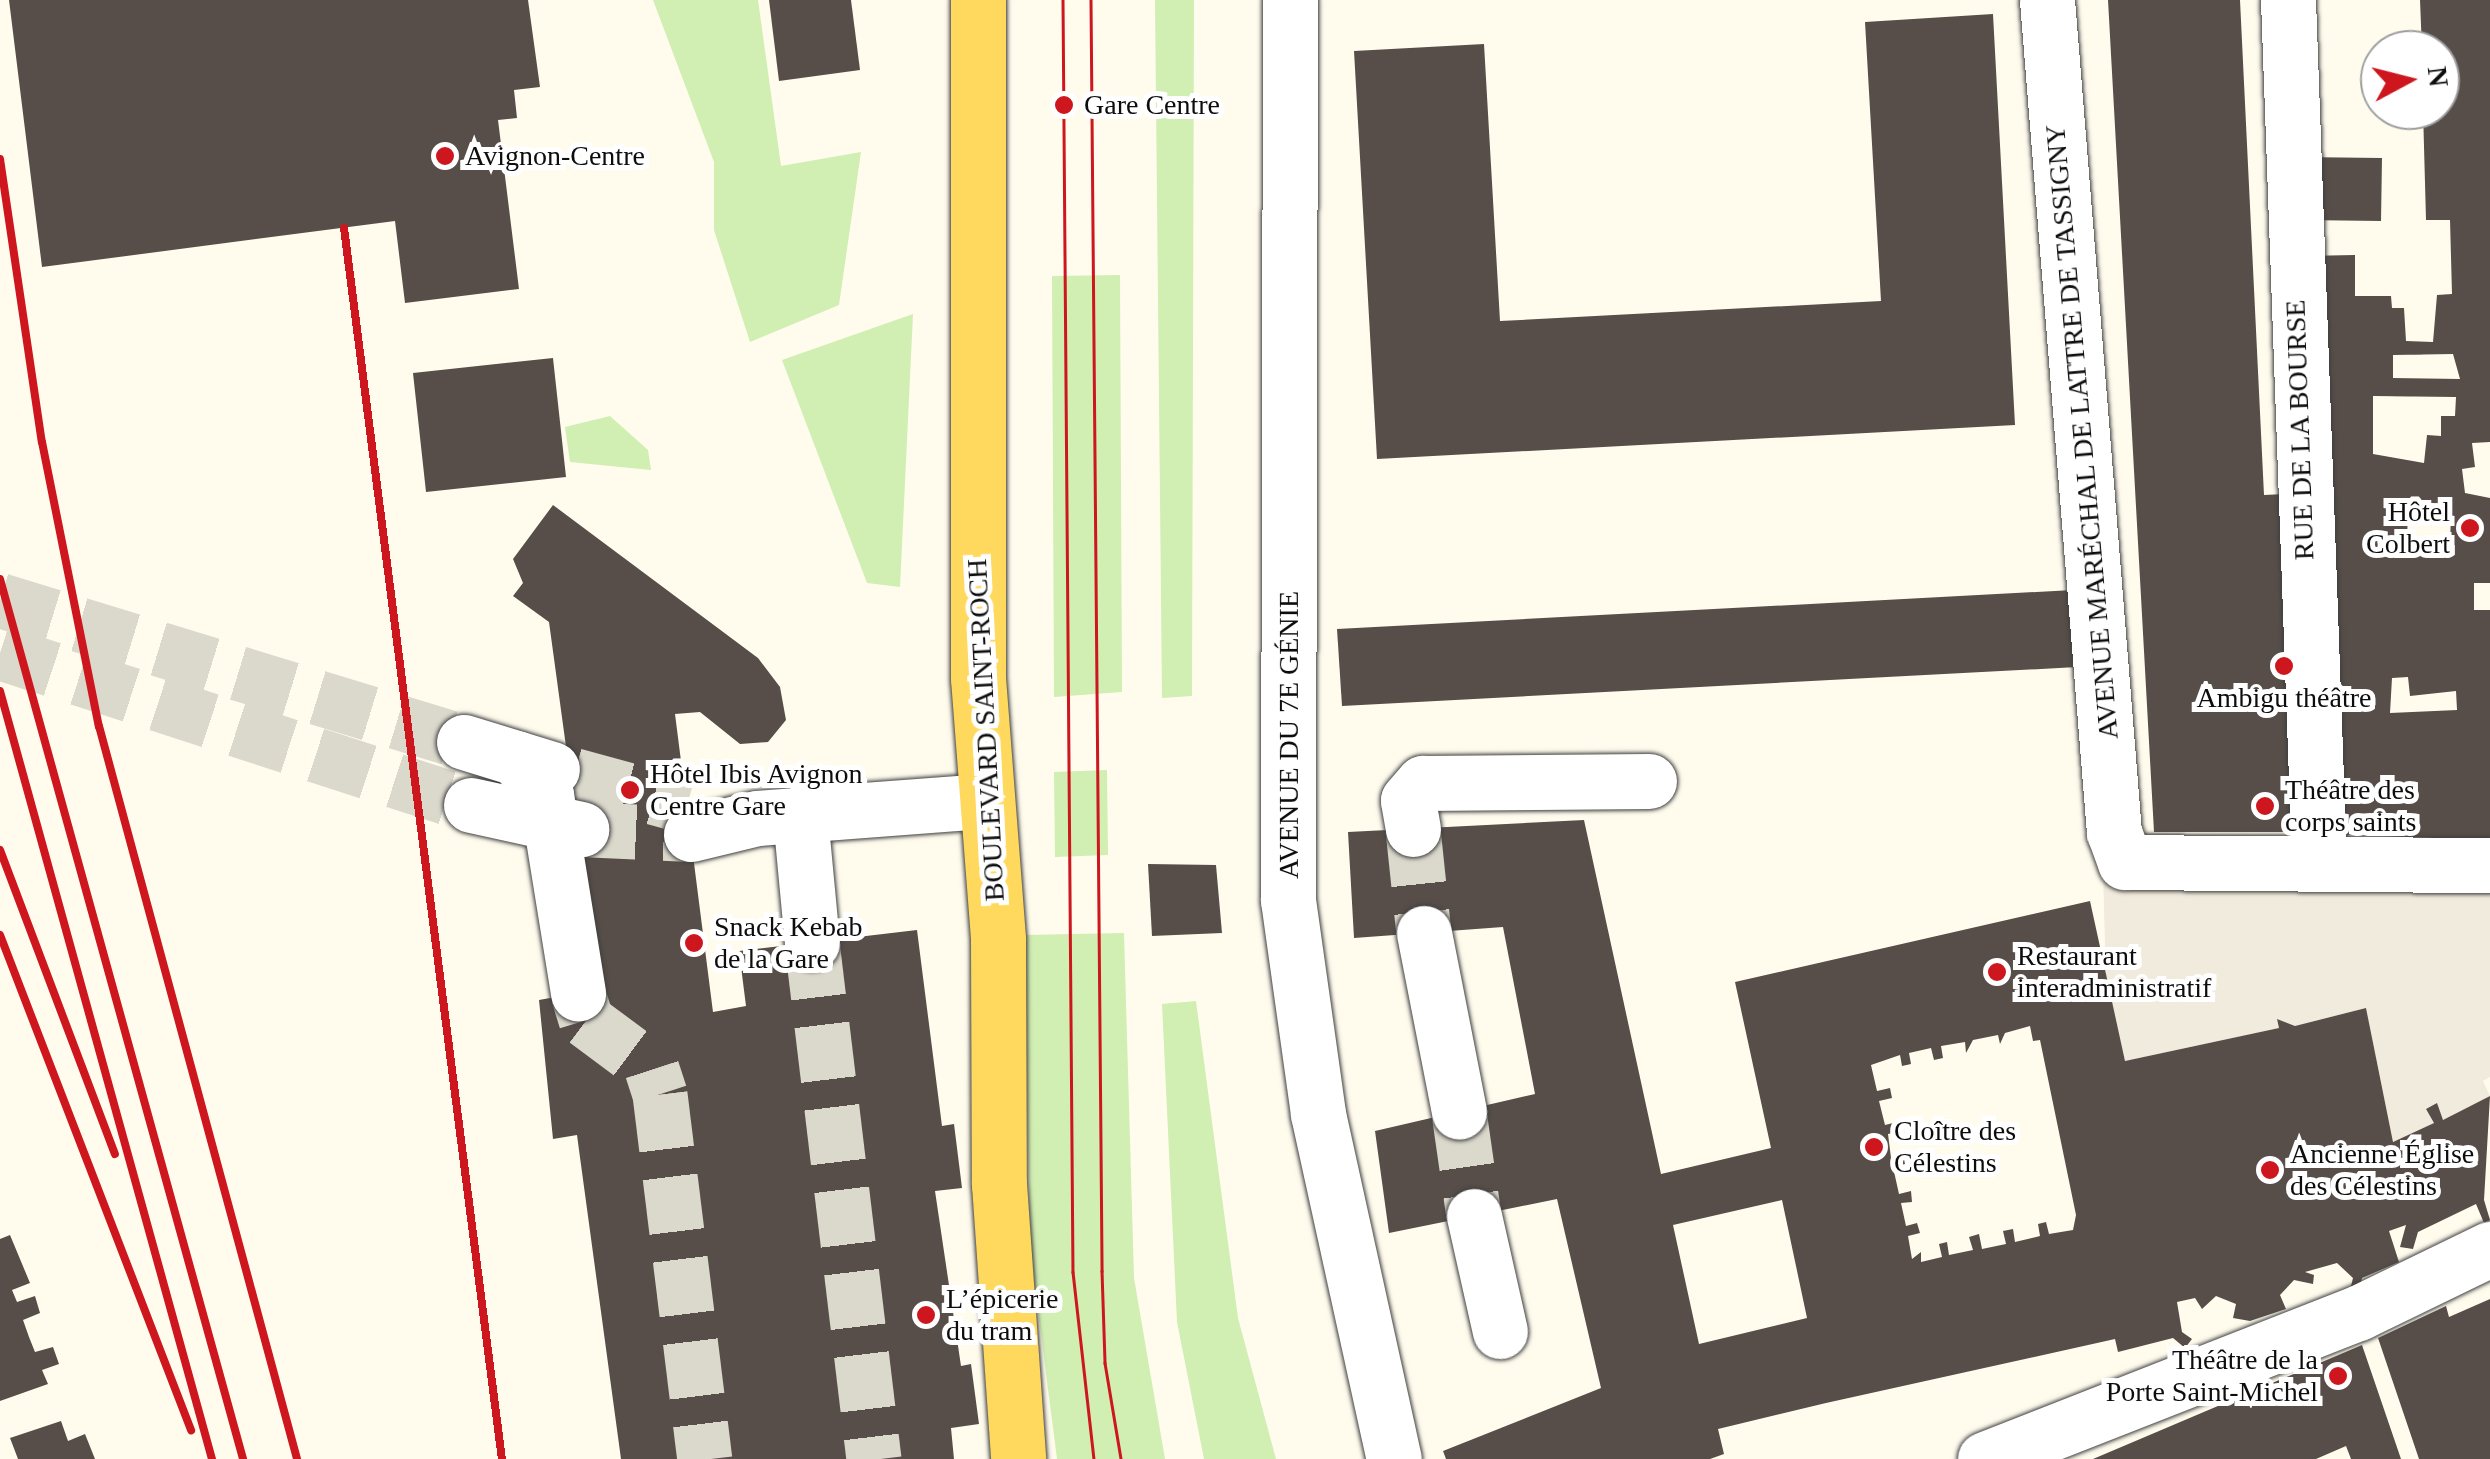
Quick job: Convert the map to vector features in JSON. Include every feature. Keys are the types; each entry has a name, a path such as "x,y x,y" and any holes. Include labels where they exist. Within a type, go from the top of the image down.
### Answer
{"main road":[{"name":"BOULEVARD SAINT-ROCH","path":"978,0 976,524 985,801 998,940 999,1184 1018,1459"}],"street":[{"name":"AVENUE DU 7E GÉNIE","path":"1290,0 1288,900 1318,1114 1394,1459"},
{"name":"AVENUE MARÉCHAL DE LATTRE DE TASSIGNY","path":"2047,0 2114,832 2125,862 2319,860"},
{"name":"RUE DE LA BOURSE","path":"2288,0 2319,860"},
{"path":"1289,437 1317,404 1316,219"},
{"path":"464,742 574,775"},
{"path":"516,758 567,827 578,993"},
{"path":"1413,829 1408,800 1423,783 1648,781"},
{"path":"689,820 985,801"},
{"path":"472,805 567,827"},
{"path":"779,817 812,942"},
{"path":"2319,860 2490,865"},
{"path":"1424,933 1459,1112"},
{"path":"1474,1216 1500,1332"},
{"path":"1985,1459 2358,1312 2490,1249"}],"green space":[{"path":"653,0 758,0 781,166 861,152 839,305 750,342 714,230 714,162"},
{"path":"1155,0 1194,0 1192,696 1162,698"},
{"path":"1120,275 1122,692 1054,697 1052,276"},
{"path":"913,314 900,587 867,583 782,360"},
{"path":"610,416 648,450 651,470 570,462 565,427"},
{"path":"1107,770 1108,855 1055,857 1054,772"},
{"path":"1124,933 1134,1278 1165,1459 1057,1459 1030,1249 1024,935"},
{"path":"1196,1001 1238,1318 1276,1459 1204,1459 1177,1322 1162,1004"}],"shaded area":[{"path":"2114,832 2490,840 2490,1077 2483,1081 2490,1096 2443,1120 2436,1104 2426,1109 2434,1123 2393,1142 2366,1008 2295,1026 2277,1019 2279,1028 2125,1061 2106,981 2102,835"}],"building":[{"path":"9,0 528,0 540,87 514,90 517,118 498,120 519,289 405,303 395,221 42,267"},
{"path":"769,0 851,0 860,70 779,81"},
{"path":"2108,0 2240,0 2264,495 2285,494 2302,832 2154,832"},
{"path":"2420,0 2490,0 2490,442 2472,443 2475,467 2462,469 2465,493 2490,498 2490,583 2474,583 2474,610 2490,610 2490,840 2327,834 2303,256 2355,255 2355,296 2391,296 2392,308 2404,308 2406,341 2433,342 2437,295 2452,294 2450,220 2426,220 2424,130 2460,130 2460,30 2421,30","holes":["2453,354 2460,379 2393,378 2393,355","2373,396 2456,397 2455,416 2441,416 2441,436 2427,435 2424,463 2373,454","2408,506 2451,511 2450,547 2407,545","2408,677 2410,696 2456,691 2457,710 2390,713 2392,678"]},
{"path":"1993,14 2015,425 1377,459 1354,51 1484,44 1500,321 1881,301 1865,22"},
{"path":"2300,157 2382,158 2381,221 2302,220"},
{"path":"553,358 566,477 426,492 413,373"},
{"path":"553,505 758,658 780,687 786,720 768,742 740,744 700,712 675,714 713,1012 746,1006 739,951 917,930 942,1126 954,1124 962,1188 935,1191 961,1366 971,1364 979,1424 951,1428 954,1459 621,1459 577,1135 553,1139 539,1000 599,989 549,622 513,596 523,583 513,559"},
{"path":"2073,590 2077,667 1342,706 1337,629"},
{"path":"1584,820 1661,1174 1771,1148 1735,982 2090,901 2125,1061 2279,1028 2277,1019 2295,1026 2366,1008 2393,1142 2434,1123 2426,1109 2437,1103 2443,1120 2490,1096 2484,1200 2490,1220 2484,1223 2476,1204 2418,1232 2413,1249 2400,1247 2406,1225 2389,1231 2399,1262 2362,1278 2359,1291 2350,1290 2353,1278 2337,1263 2305,1272 2314,1275 2313,1284 2294,1280 2280,1295 2286,1309 2250,1321 2233,1318 2236,1304 2216,1296 2202,1309 2195,1298 2177,1302 2182,1332 2192,1339 2185,1348 2173,1338 2118,1352 2115,1339 1826,1403 1718,1429 1724,1454 1710,1459 1446,1459 1443,1451 1601,1388 1557,1199 1389,1233 1375,1131 1535,1094 1503,927 1354,938 1348,832","holes":["2030,1026 2033,1041 2040,1040 2076,1215 2073,1230 2049,1234 2046,1222 2038,1224 2040,1236 2015,1242 2013,1229 2003,1231 2006,1244 1982,1249 1979,1234 1969,1237 1973,1250 1949,1255 1947,1242 1939,1244 1942,1257 1921,1262 1921,1252 1912,1259 1908,1236 1920,1233 1917,1223 1906,1226 1901,1203 1912,1202 1911,1191 1899,1194 1893,1167 1905,1164 1903,1155 1891,1158 1888,1134 1898,1132 1897,1122 1885,1125 1879,1101 1892,1098 1890,1088 1877,1091 1871,1065 1900,1055 1902,1066 1911,1064 1909,1053 1931,1048 1934,1060 1943,1058 1941,1046 1965,1042 1966,1053 1973,1040 1998,1035 2000,1044 2005,1033","1782,1200 1807,1318 1699,1344 1673,1225"]},
{"path":"1148,864 1216,865 1222,933 1152,936"},
{"path":"10,1235 30,1283 12,1290 17,1302 35,1296 40,1313 23,1320 29,1337 35,1352 53,1347 59,1364 42,1370 48,1384 0,1401 0,1239"},
{"path":"2490,1299 2490,1459 2419,1459 2378,1338 2446,1306 2449,1317"},
{"path":"2362,1345 2401,1459 2351,1459 2346,1446 2316,1459 2093,1459"},
{"path":"61,1421 68,1441 85,1434 95,1459 18,1459 10,1438"}],"tunnel":[{"path":"0,600 464,742"},
{"path":"0,652 471,805"},
{"path":"574,775 687,806"},
{"path":"581,829 691,834"},
{"path":"1413,829 1424,933"},
{"path":"812,942 874,1459"},
{"path":"578,993 586,1020 652,1069 660,1094 705,1459"},
{"path":"1459,1112 1474,1216"}],"tram line":[{"path":"1063,0 1073,1272 1094,1459"},
{"path":"1091,0 1102,1271 1105,1363 1121,1459"}],"railway":[{"path":"0,159 42,442 99,726 297,1459"},
{"path":"344,228 502,1459"},
{"path":"0,579 243,1459"},
{"path":"0,691 212,1459"},
{"path":"0,850 115,1154"},
{"path":"0,935 191,1430"}],"place":[{"name":"Gare Centre","path":"1064,105"},
{"name":"Avignon-Centre","path":"445,156"},
{"name":"Hôtel Colbert","path":"2470,528"},
{"name":"Ambigu théâtre","path":"2284,666"},
{"name":"Hôtel Ibis Avignon Centre Gare","path":"630,790"},
{"name":"Théâtre des corps saints","path":"2265,806"},
{"name":"Snack Kebab de la Gare","path":"694,943"},
{"name":"Restaurant interadministratif","path":"1997,972"},
{"name":"Cloître des Célestins","path":"1874,1147"},
{"name":"Ancienne Église des Célestins","path":"2270,1170"},
{"name":"L’épicerie du tram","path":"926,1315"},
{"name":"Théâtre de la Porte Saint-Michel","path":"2338,1376"}]}
